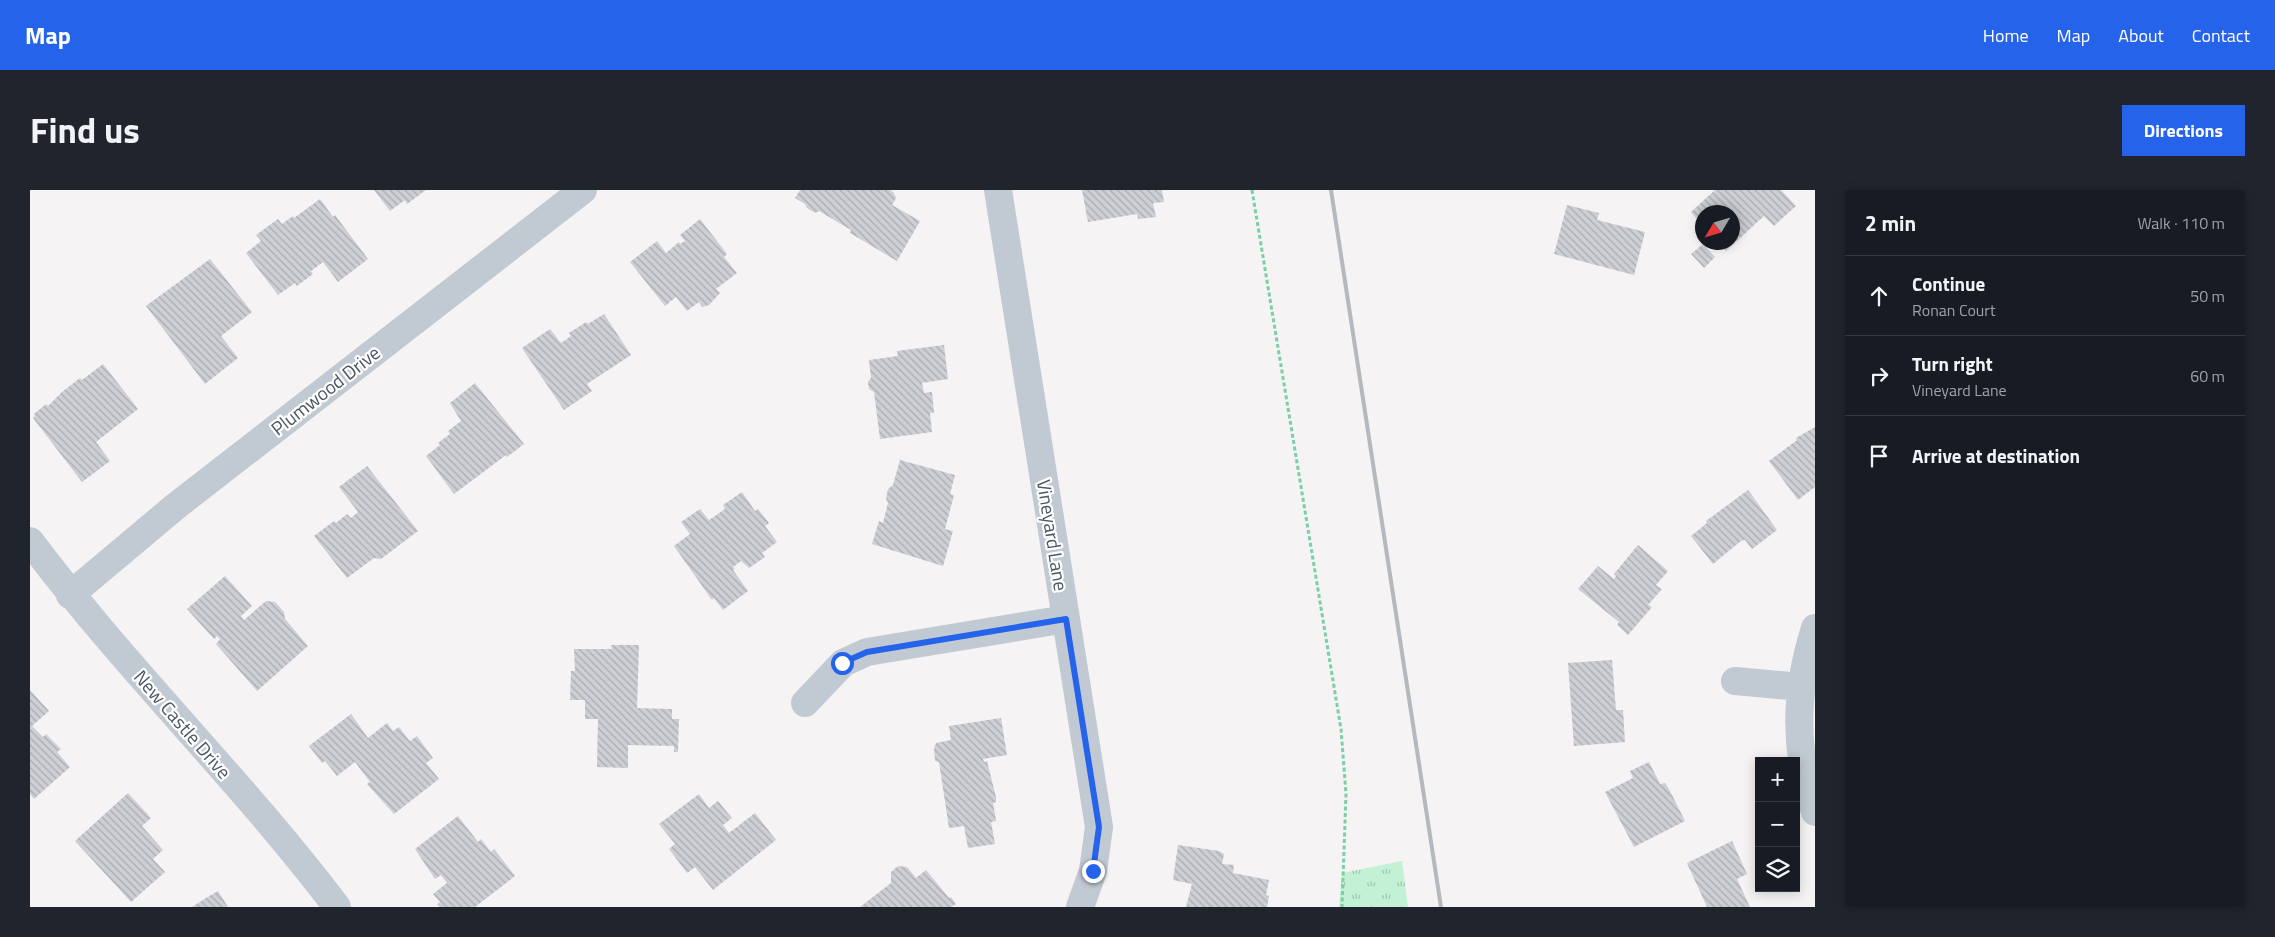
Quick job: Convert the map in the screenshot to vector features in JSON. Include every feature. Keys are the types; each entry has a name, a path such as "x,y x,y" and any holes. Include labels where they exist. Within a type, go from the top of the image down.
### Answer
{"street":[{"name":"Plumwood Drive","path":"70,594 176,506 583,190"},
{"name":"Vineyard Lane","path":"998,190 1099,827 1093,871 1080,907"},
{"name":"New Castle Drive","path":"30,541 70,594 294,850 337,907"},
{"path":"805,703 842,663 867,652 1066,619"},
{"path":"1815,628 1804,663 1801,687 1799,745 1802,768 1815,812"},
{"path":"1735,681 1801,687"}],"path":[{"path":"1252,190 1341,729 1346,794 1342,907"}],"green space":[{"path":"1402,861 1408,907 1339,907 1342,873"}],"building":[{"path":"374,190 426,190 407,204 405,200 390,211"},
{"path":"800,190 890,190 896,198 892,205 920,221 897,261 850,233 851,230 819,211 815,213 807,208 805,204 795,198"},
{"path":"1082,190 1162,190 1164,202 1153,203 1156,217 1138,219 1137,214 1088,222"},
{"path":"1715,190 1781,190 1796,206 1774,226 1764,216 1740,238 1740,205 1699,205"},
{"path":"320,199 333,217 335,215 368,259 338,282 323,262 311,271 313,274 297,286 295,283 278,295 246,253 261,241 256,235 278,219 282,224 293,216 294,218"},
{"path":"1567,205 1599,213 1597,220 1645,232 1634,275 1554,254"},
{"path":"1695,208 1695,217 1691,212"},
{"path":"700,219 727,254 724,257 737,273 716,289 720,293 709,305 702,307 699,302 687,311 676,297 665,306 630,262 657,241 666,253 679,242 680,244 685,241 680,235"},
{"path":"1696,250 1709,250 1715,257 1704,268 1691,254"},
{"path":"210,259 252,312 221,336 238,358 205,384 146,306"},
{"path":"604,314 631,355 587,384 592,391 564,410 522,348 550,329 561,343 571,336 569,333 586,322 588,324"},
{"path":"944,345 948,379 922,383 924,393 932,392 934,413 930,413 932,432 880,439 874,392 869,389 868,382 871,378 869,360 898,356 897,351"},
{"path":"103,364 138,409 96,442 110,461 82,482 33,418 34,414 46,404 48,406 80,378 82,380"},
{"path":"475,383 524,444 507,457 506,455 454,494 426,456 450,434 448,431 461,421 450,403"},
{"path":"1815,427 1815,487 1798,500 1769,461 1797,440 1796,438"},
{"path":"900,460 955,475 950,494 954,495 945,529 953,531 943,566 872,544 879,521 883,523 888,503 886,499 888,489 893,485"},
{"path":"367,466 418,531 381,559 374,558 347,578 314,536 334,521 336,523 347,514 351,518 358,512 339,487"},
{"path":"1748,490 1777,530 1752,549 1745,540 1741,541 1713,564 1691,536 1707,523 1706,521"},
{"path":"742,492 755,511 758,509 769,523 765,526 777,542 762,553 765,557 749,568 741,561 733,567 735,569 733,570 748,591 723,610 714,598 712,600 674,546 690,534 681,522 700,509 709,520 725,509 723,505"},
{"path":"1638,545 1668,571 1656,585 1662,589 1648,605 1652,607 1628,635 1617,625 1619,622 1578,589 1598,566 1614,579 1616,576 1614,574"},
{"path":"225,576 252,606 241,616 244,620 266,601 275,602 284,612 285,619 308,646 257,691 216,644 220,639 217,636 214,639 187,609"},
{"path":"611,645 639,645 637,708 672,709 672,719 679,719 678,752 674,752 674,746 628,745 628,768 597,767 598,719 585,719 585,700 570,700 571,671 575,671 574,649 612,649"},
{"path":"1612,660 1616,710 1623,710 1625,742 1574,746 1568,663"},
{"path":"30,690 49,711 32,726 43,737 46,734 61,749 57,752 70,767 34,799 30,794"},
{"path":"351,714 368,738 387,723 393,731 399,727 410,741 417,736 433,758 426,763 439,779 394,814 367,784 370,782 355,762 337,776 325,761 322,763 309,746"},
{"path":"1001,718 1007,755 983,759 984,762 987,761 996,797 996,802 993,803 996,821 991,822 995,844 968,848 964,826 949,828 939,762 935,761 934,748 936,743 951,740 949,726"},
{"path":"1649,762 1660,784 1665,783 1670,791 1685,821 1634,847 1605,792 1633,778 1630,771"},
{"path":"128,793 151,818 142,826 163,850 153,859 165,872 131,902 75,841"},
{"path":"699,794 709,808 718,801 732,818 723,825 729,833 755,813 776,840 713,890 695,867 687,873 669,849 675,844 659,824"},
{"path":"458,816 478,842 481,839 491,852 494,849 515,876 475,907 440,907 437,904 440,902 433,894 447,883 441,875 435,879 415,849"},
{"path":"1732,841 1747,874 1737,879 1750,907 1707,907 1687,863"},
{"path":"1178,845 1219,851 1224,854 1222,864 1234,865 1233,873 1269,880 1266,895 1269,896 1267,907 1186,907 1192,884 1173,880"},
{"path":"898,866 907,867 916,878 926,870 956,904 951,907 860,907 891,883 891,872"},
{"path":"218,891 228,907 192,907 206,898"}],"railway":[{"path":"1331,190 1441,907"}],"route":[{"path":"842,663 867,652 1066,619 1099,827 1093,871"}]}
